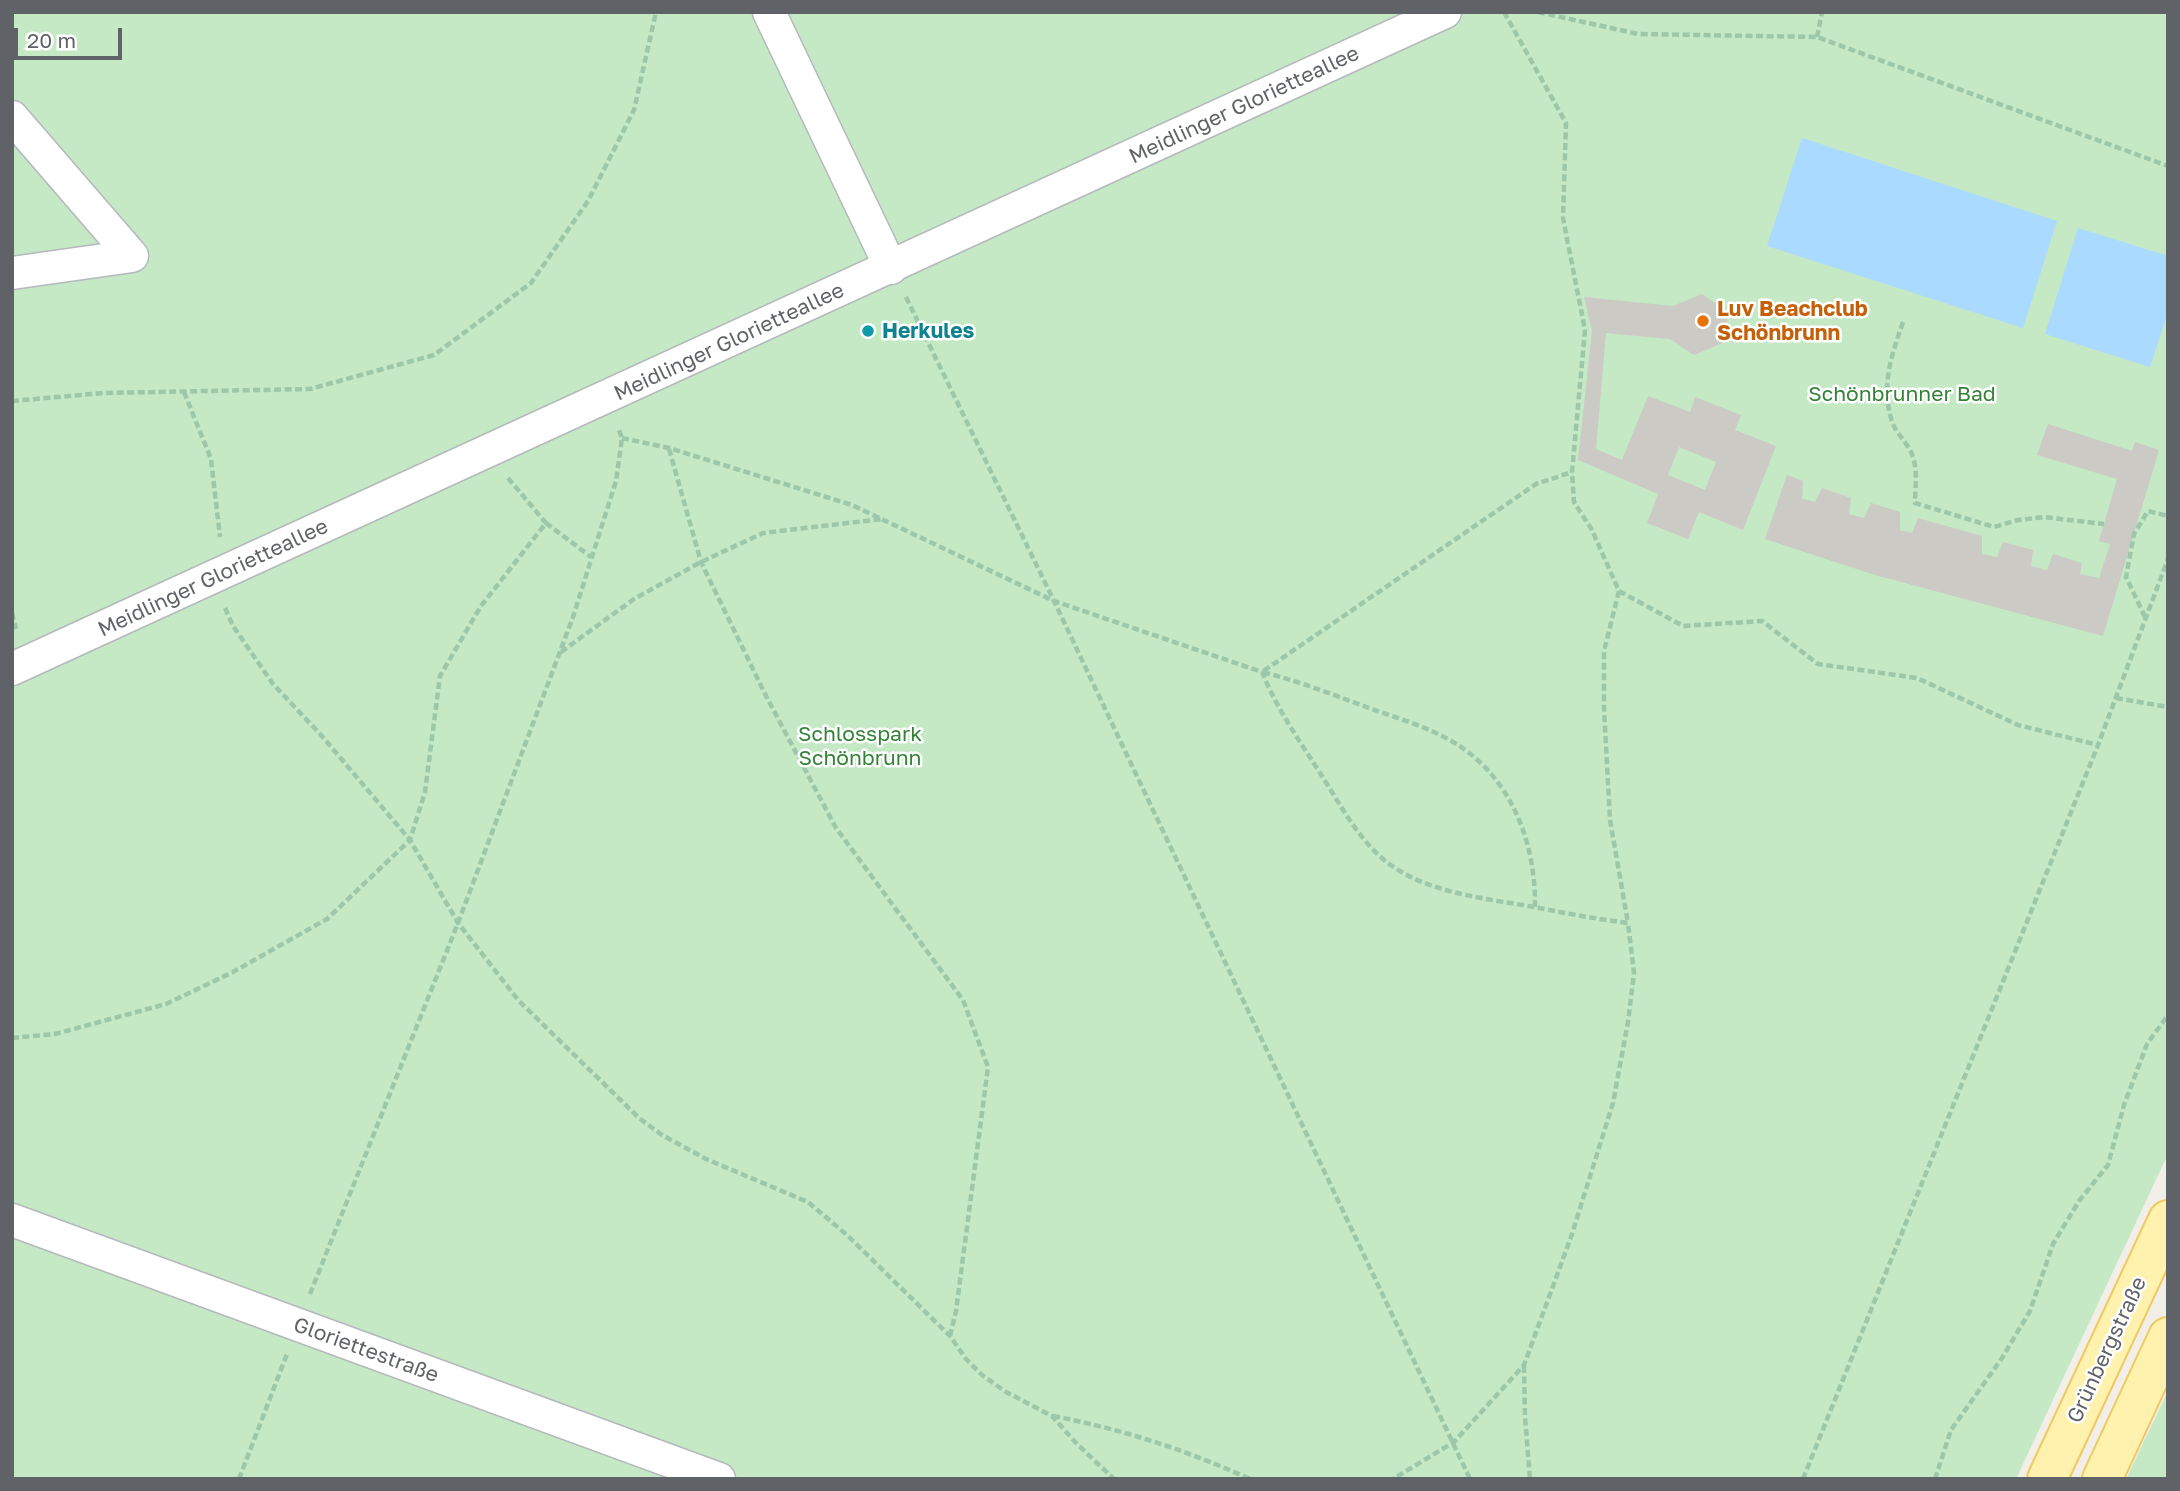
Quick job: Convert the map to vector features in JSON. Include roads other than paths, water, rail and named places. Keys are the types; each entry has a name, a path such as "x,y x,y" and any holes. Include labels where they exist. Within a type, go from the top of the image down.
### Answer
{"main road":[{"name":"Grünbergstraße","path":"2047,1479 2168,1220"},
{"path":"2102,1479 2168,1337"}],"street":[{"path":"769,12 891,268"},
{"name":"Meidlinger Glorietteallee","path":"12,669 1445,12"},
{"path":"12,117 132,256 12,273"},
{"name":"Gloriettestraße","path":"12,1220 719,1479"}],"water":[{"path":"1802,138 2057,221 2023,328 1767,246"},
{"path":"2078,228 2168,256 2168,312 2150,367 2045,334"}],"place":[{"name":"Luv Beachclub Schönbrunn","path":"1703,321"},
{"name":"Herkules","path":"868,331"}],"park label":[{"name":"Schönbrunner Bad","path":"1902,394"},
{"name":"Schlosspark Schönbrunn","path":"860,746"}]}
